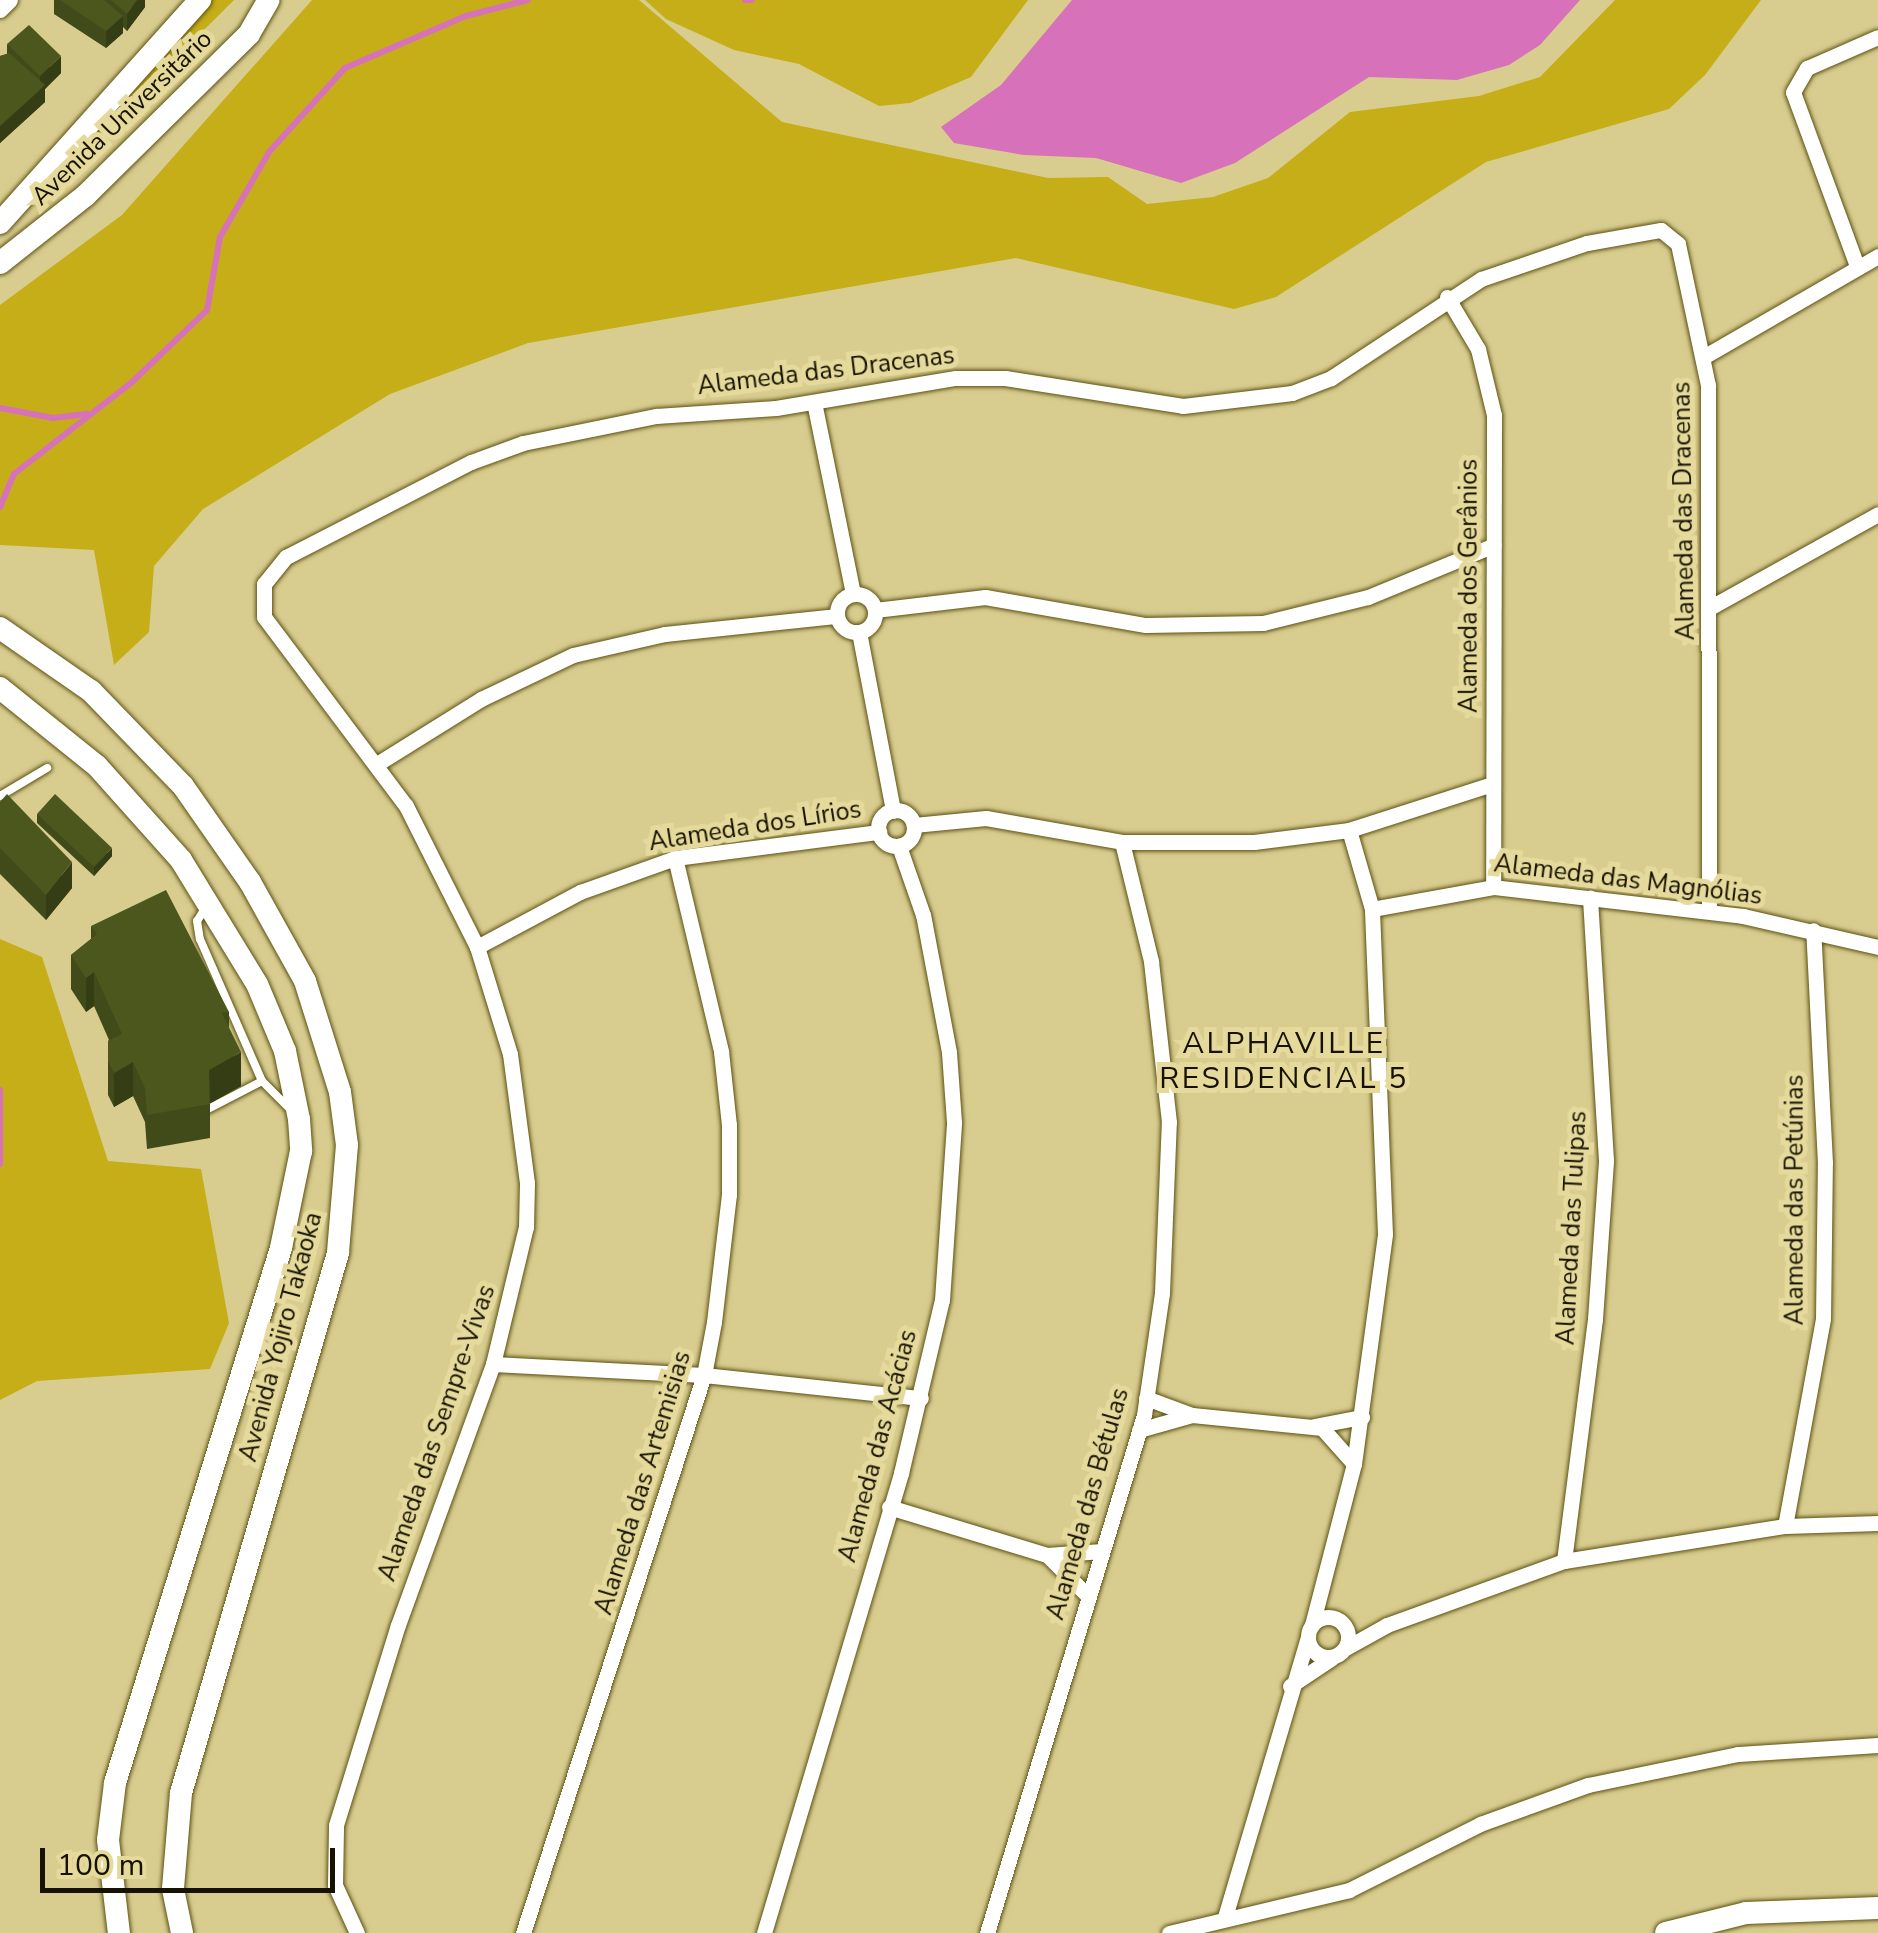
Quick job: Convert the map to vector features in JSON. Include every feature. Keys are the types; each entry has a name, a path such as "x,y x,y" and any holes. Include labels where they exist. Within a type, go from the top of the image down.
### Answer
{"main road":[{"name":"Avenida Universitário","path":"0,222 48,174 200,0"},
{"name":"Avenida Universitário","path":"0,263 49,228 248,34 269,0"},
{"path":"0,214 48,174"},
{"path":"0,277 49,228"},
{"name":"Avenida Yojiro Takaoka","path":"0,628 90,690 184,786 288,949 322,1026 340,1092 346,1145 338,1252 180,1793 173,1888 182,1933"},
{"name":"Avenida Yojiro Takaoka","path":"0,688 97,766 145,815 209,902 257,984 285,1051 300,1119 301,1151 281,1248 115,1783 108,1840 119,1933"},
{"path":"1666,1933 1746,1913 1878,1908"}],"street":[{"path":"0,10 10,0"},
{"path":"1857,266 1793,92 1807,68 1878,36"},
{"name":"Alameda das Dracenas","path":"264,584 286,557 327,531 524,443 656,416 814,402 956,378 1044,383 1140,403 1246,404 1331,378 1446,296 1530,259 1661,230 1678,244 1705,356 1711,608 1709,911"},
{"path":"1705,356 1878,256"},
{"name":"Alameda dos Gerânios","path":"1446,296 1488,379 1494,545 1493,887"},
{"path":"814,402 853,594"},
{"path":"1711,608 1878,514"},
{"path":"874,610 985,597 1146,625 1264,622 1368,597 1494,545"},
{"name":"Alameda das Sempre-Vivas","path":"264,584 264,617 406,806 477,946 510,1054 528,1183 526,1227 493,1364 398,1625 336,1825 335,1885 357,1933"},
{"path":"853,594 867,598 874,610 872,624 859,632 845,629 837,616 840,602 853,594"},
{"path":"377,764 481,698 573,655 665,634 837,616"},
{"path":"859,632 893,810"},
{"path":"914,824 986,818 1122,842 1254,842 1349,830 1492,784"},
{"path":"893,810 906,813 914,824 911,838 899,846 886,843 879,832 882,818 893,810"},
{"path":"1225,1917 1290,1686 1325,1581 1354,1464 1386,1234 1372,909 1349,830"},
{"name":"Alameda dos Lírios","path":"477,946 580,892 675,858 879,832"},
{"name":"Alameda das Bétulas","path":"987,1933 1139,1430 1162,1293 1169,1122 1152,961 1122,842"},
{"name":"Alameda das Acácias","path":"764,1933 921,1398 942,1300 954,1122 937,982 899,846"},
{"name":"Alameda das Artemisias","path":"523,1933 704,1375 729,1195 728,1124 721,1051 675,858"},
{"name":"Alameda das Magnólias","path":"1372,909 1493,887 1709,911 1813,930 1878,947"},
{"name":"Alameda das Tulipas","path":"1564,1560 1595,1319 1606,1160 1590,898"},
{"name":"Alameda das Petúnias","path":"1784,1526 1823,1319 1825,1163 1813,930"},
{"path":"493,1364 704,1375 921,1398"},
{"path":"1146,1398 1192,1415 1314,1426 1362,1417"},
{"path":"1139,1430 1192,1415"},
{"path":"1314,1426 1354,1464"},
{"path":"890,1507 1047,1555 1102,1551"},
{"path":"1290,1686 1388,1625 1564,1560 1784,1526 1878,1523"},
{"path":"1047,1555 1088,1597"},
{"path":"1325,1581 1342,1623 1339,1653"},
{"path":"1310,1631 1326,1617 1342,1623 1388,1625"},
{"path":"1310,1631 1316,1654 1339,1653"},
{"path":"1169,1933 1348,1890 1480,1824 1588,1784 1738,1754 1878,1746"}],"lane":[{"path":"0,796 47,768"},
{"path":"209,902 197,921 200,939 262,1081 300,1119"},
{"path":"186,934 200,939"},
{"path":"208,1109 262,1081"}],"shaded area":[{"path":"209,0 234,0 48,185"},
{"path":"312,0 639,0 782,122 1048,178 1108,177 1147,204 1213,197 1268,178 1350,112 1479,96 1540,77 1615,0 1761,0 1705,75 1669,109 1486,162 1276,297 1234,309 1016,258 528,343 390,394 203,509 154,566 149,632 114,665 94,550 0,545 0,305 122,215"},
{"path":"645,0 1028,0 971,77 910,103 879,106 799,64 734,50 666,19"},
{"path":"1072,0 1580,0 1540,45 1509,65 1457,80 1369,77 1235,163 1181,183 1096,158 1024,155 954,143 941,127 1001,85"},
{"path":"0,939 42,957 108,1161 201,1169 229,1323 210,1369 37,1381 0,1400"}],"building":[{"path":"60,0 104,0 123,16 106,31"},
{"path":"111,0 137,0 127,14"},
{"path":"29,25 61,56 40,76 7,44"},
{"path":"9,53 45,85 0,126 0,56"},
{"path":"7,794 72,862 46,895 0,848 0,802"},
{"path":"55,794 112,848 94,867 37,814"},
{"path":"166,890 229,1012 222,1013 241,1052 209,1070 210,1104 147,1115 145,1088 133,1062 114,1073 108,1061 108,1041 122,1034 94,972 86,978 71,955 97,934 91,926"}],"waterway":[{"path":"0,507 14,474 131,383 207,310 220,237 269,152 345,68 466,16 528,0"},
{"path":"745,0 752,0"},
{"path":"0,408 53,418 88,414"},
{"path":"0,1090 0,1164"}],"district":[{"name":"ALPHAVILLE RESIDENCIAL 5","path":"1284,1061"}]}
